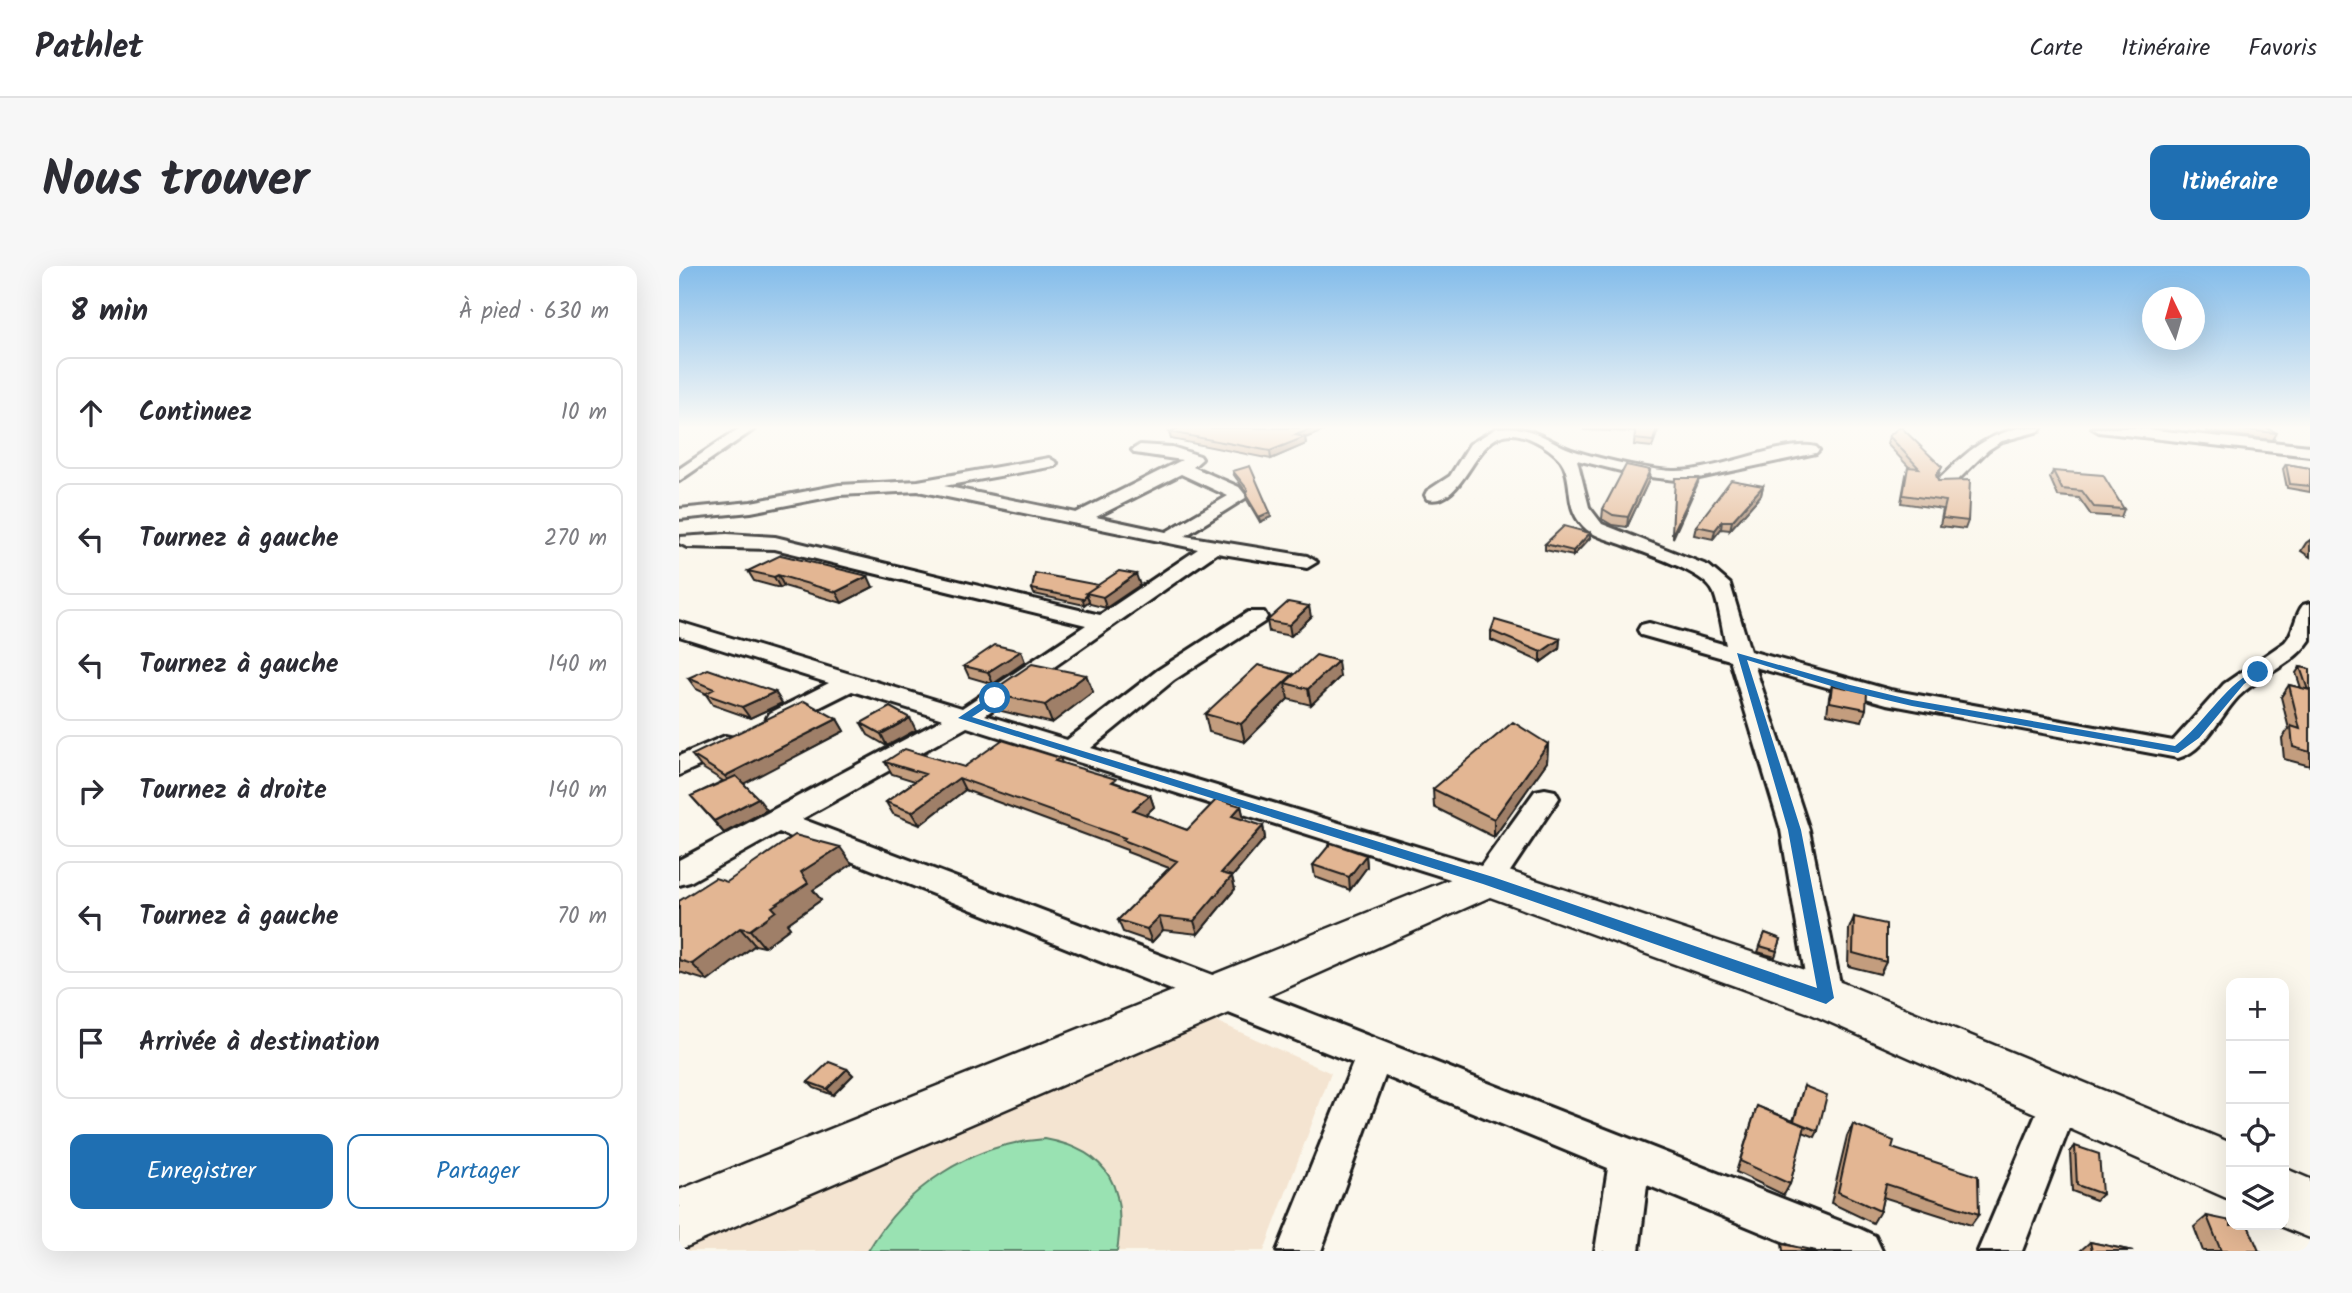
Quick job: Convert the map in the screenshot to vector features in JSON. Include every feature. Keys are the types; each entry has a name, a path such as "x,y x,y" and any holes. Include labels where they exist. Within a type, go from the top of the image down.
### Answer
{"street":[{"path":"679,513 751,507 839,490 919,486 987,474"},
{"path":"1077,520 1169,474"},
{"path":"1168,538 1238,497 1233,491 1194,474"},
{"path":"1433,495 1459,474"},
{"path":"1574,474 1580,512 1585,520 1596,528 1684,561 1714,577 1723,588 1740,655 1795,830 1826,998"},
{"path":"1667,474 1693,474"},
{"path":"1944,484 1955,474"},
{"path":"919,486 1168,538 1307,562"},
{"path":"683,543 751,507"},
{"path":"683,543 727,540 775,543 1100,622"},
{"path":"679,874 964,718 1063,651 1100,622 1214,547"},
{"path":"1649,630 1847,688 2178,750 2195,736 2241,682 2287,653 2297,643 2303,635 2310,610"},
{"path":"1070,751 1156,682 1256,617"},
{"path":"679,629 1488,880 1826,998 2062,1097 2226,1170"},
{"path":"679,766 849,682"},
{"path":"679,1220 1224,994 1488,880 1545,798"},
{"path":"779,821 1224,994 1860,1251"},
{"path":"1299,1251 1375,1055"},
{"path":"2000,1251 2062,1097"},
{"path":"1617,1251 1630,1158"},
{"path":"2289,1199 2310,1209"}],"shaded area":[{"path":"1211,1019 1331,1073 1264,1251 679,1251 679,1233"}],"green space":[{"path":"1045,1139 1085,1153 1099,1163 1109,1176 1116,1191 1119,1209 1117,1251 868,1251 901,1207 943,1172 991,1149"}],"building":[{"path":"1235,474 1253,474 1270,512 1259,517 1246,495 1248,490"},
{"path":"1621,474 1648,474 1628,517 1613,515 1603,509"},
{"path":"1907,474 1937,474 1938,481 1970,480 1968,521 1942,518 1946,501 1903,495"},
{"path":"2054,474 2103,475 2124,509 2094,507 2082,491 2062,489"},
{"path":"2288,474 2310,474 2310,486 2290,484"},
{"path":"1675,478 1699,478 1672,533"},
{"path":"1731,480 1763,486 1732,521 1722,521 1715,530 1696,526"},
{"path":"1564,526 1590,533 1573,551 1545,544"},
{"path":"781,555 868,576 836,592 778,575 774,577 748,571"},
{"path":"1119,571 1136,574 1103,597 1086,593"},
{"path":"1035,573 1098,585 1086,593 1083,599 1032,589"},
{"path":"1288,602 1309,606 1289,625 1267,621"},
{"path":"1495,620 1560,639 1541,652 1491,631"},
{"path":"995,645 1021,651 988,672 964,666"},
{"path":"1316,655 1338,661 1308,689 1285,683"},
{"path":"1032,664 1086,675 1045,705 989,693"},
{"path":"1258,665 1293,674 1241,724 1205,714"},
{"path":"2300,667 2310,669 2310,690 2308,690"},
{"path":"708,669 775,692 742,707 705,694 714,689 688,678"},
{"path":"1832,685 1867,692 1866,709 1830,702"},
{"path":"2289,685 2310,690 2310,752 2293,747 2291,726 2300,729"},
{"path":"804,701 837,719 725,776 692,755"},
{"path":"890,707 910,718 881,734 861,723"},
{"path":"1513,722 1548,744 1494,819 1433,789"},
{"path":"1002,740 1060,758 1055,761 1116,779 1112,782 1150,795 1133,810 1187,830 1217,799 1241,806 1232,816 1263,826 1221,873 1232,876 1194,921 1159,917 1147,929 1118,920 1177,861 1123,840 1125,838 959,778 912,812 886,802 925,774 885,762 905,749 964,767"},
{"path":"736,776 758,798 714,821 691,796"},
{"path":"795,835 840,847 801,872 808,883 772,907 776,911 750,930 740,928 692,964 679,960 679,901 715,878 727,882"},
{"path":"1331,843 1366,855 1349,877 1313,865"},
{"path":"1854,917 1886,924 1886,962 1853,953"},
{"path":"1765,933 1781,939 1777,951 1760,946"},
{"path":"829,1062 847,1069 827,1089 808,1082"},
{"path":"1804,1086 1827,1095 1818,1131 1794,1121"},
{"path":"1757,1106 1805,1126 1790,1184 1740,1161"},
{"path":"1853,1124 1894,1141 1892,1148 1978,1176 1979,1214 1886,1184 1880,1211 1838,1192"},
{"path":"2075,1146 2099,1154 2102,1194 2077,1185"},
{"path":"2207,1216 2226,1220 2226,1230 2250,1230 2259,1251 2221,1251"},
{"path":"2090,1242 2133,1251 2092,1251"},
{"path":"1782,1244 1816,1251 1783,1251"}],"route":[{"path":"995,698 964,718 1488,880 1826,998 1795,830 1740,655 1847,688 1912,703 2178,750 2195,736 2228,694 2258,672"}]}
